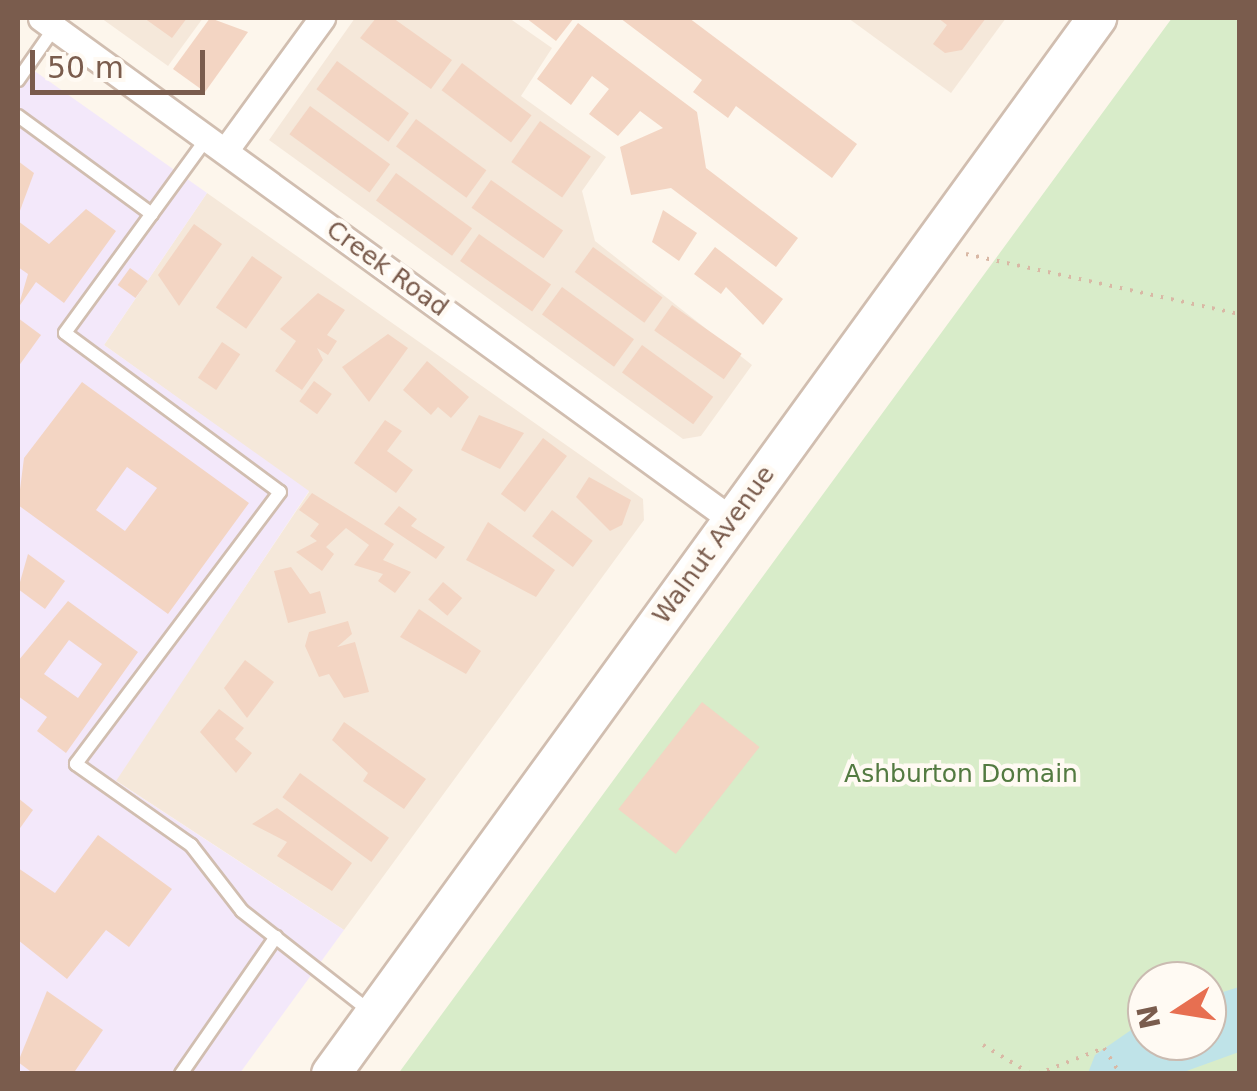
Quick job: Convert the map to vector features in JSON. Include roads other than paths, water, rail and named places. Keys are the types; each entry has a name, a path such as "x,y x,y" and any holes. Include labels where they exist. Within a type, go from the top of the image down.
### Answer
{"main road":[{"name":"Walnut Avenue","path":"332,1074 1097,18"}],"street":[{"path":"216,145 322,18"},
{"name":"Creek Road","path":"48,22 732,520"}],"lane":[{"path":"18,80 48,22"},
{"path":"18,116 152,214"},
{"path":"216,145 152,214 66,333 280,492 76,764 191,846 276,937 374,1015"},
{"path":"181,1074 276,937"}],"water":[{"path":"1239,987 1239,1052 1227,1056 1227,991"},
{"path":"1127,1033 1127,1061 1214,1061 1181,1073 1088,1073 1095,1055"}],"park label":[{"name":"Ashburton Domain","path":"961,774"}]}
